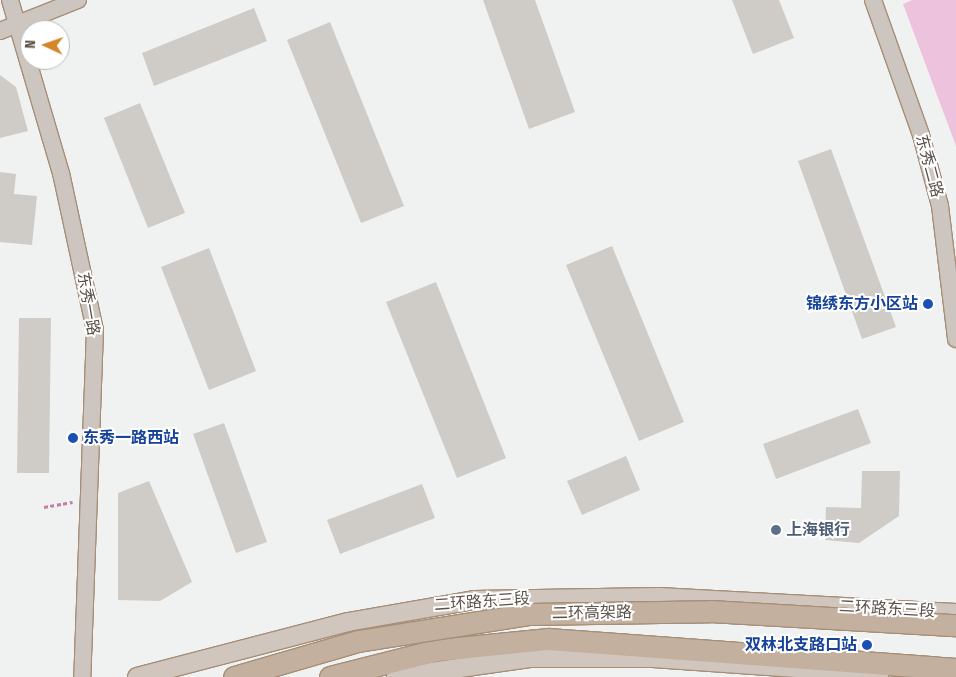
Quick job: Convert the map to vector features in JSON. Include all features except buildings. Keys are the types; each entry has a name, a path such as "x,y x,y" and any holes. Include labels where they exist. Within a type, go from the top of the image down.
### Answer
{"highway":[{"name":"二环高架路","path":"234,677 358,641 528,614 710,612 954,621"},
{"name":"二环高架路","path":"330,677 437,650 548,638 956,669"}],"main road":[{"name":"二环路东三段","path":"137,677 348,622 474,600 658,597 954,621"},
{"path":"396,677 530,658 653,658 924,677"}],"street":[{"name":"东秀一路","path":"10,0 19,25 61,173 95,330 86,500 82,677"},
{"path":"0,30 19,25 78,0"},
{"name":"东秀二路","path":"873,0 921,135 940,206 956,339"}],"path":[{"path":"44,507 86,500"}],"shaded area":[{"path":"912,0 956,0 956,146 903,4"}],"place":[{"name":"锦绣东方小区站","path":"928,304"},
{"name":"东秀一路西站","path":"73,438"},
{"name":"上海银行","path":"776,530"},
{"name":"双林北支路口站","path":"867,645"}]}
